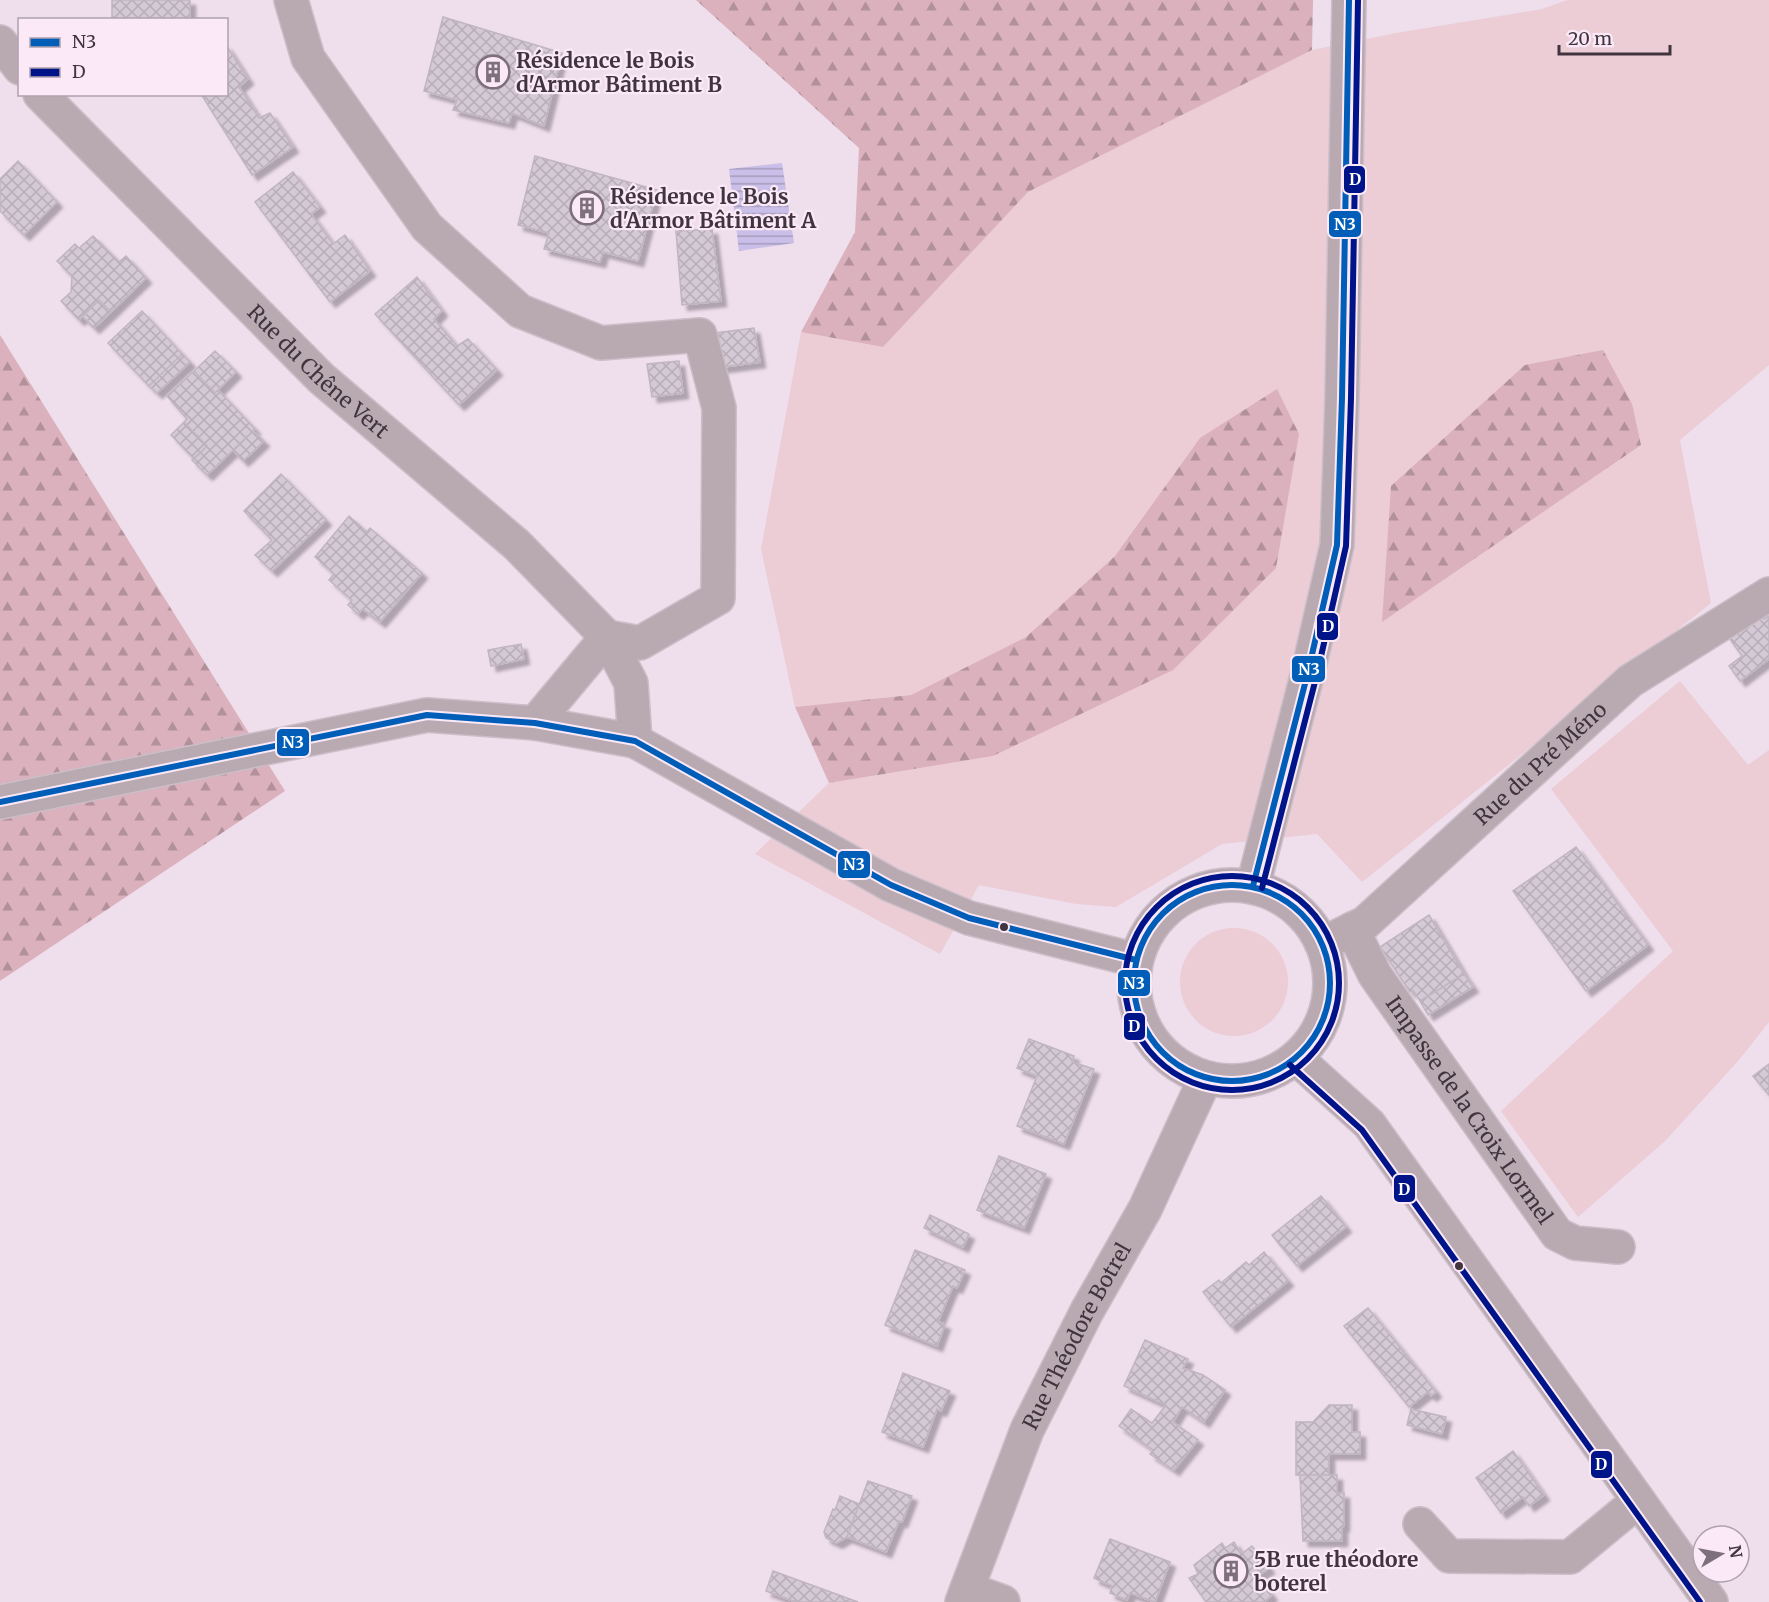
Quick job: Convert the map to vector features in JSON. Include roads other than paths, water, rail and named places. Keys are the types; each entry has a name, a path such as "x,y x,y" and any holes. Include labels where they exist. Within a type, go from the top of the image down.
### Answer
{"street":[{"path":"291,0 308,58 427,227 520,311 601,343 700,335 719,408 718,598 640,643 607,637 535,723"},
{"path":"1253,886 1337,546 1349,0"},
{"path":"0,42 18,65"},
{"name":"Rue du Chêne Vert","path":"42,96 321,378 517,545 607,637 631,683 635,741"},
{"name":"Rue du Pré Méno","path":"1322,944 1365,923 1630,681 1769,594"},
{"path":"0,802 427,715 535,723 635,741 891,885 969,918 1137,960"},
{"path":"1223,884 1253,886 1282,898 1306,918 1322,944 1330,970 1328,1003 1317,1033 1296,1058 1268,1075 1237,1082 1205,1079 1176,1065 1153,1044 1138,1016 1133,985 1137,953 1152,925 1171,905 1195,890 1223,884"},
{"name":"Impasse de la Croix Lormel","path":"1352,929 1375,975 1557,1234 1575,1243 1618,1246"},
{"path":"1296,1058 1368,1124 1711,1602"},
{"name":"Rue Théodore Botrel","path":"965,1595 1027,1430 1087,1311 1145,1209 1205,1079"},
{"path":"1420,1524 1449,1556 1570,1557 1638,1501"},
{"path":"965,1595 1003,1602"}],"place":[{"name":"Résidence le Bois d'Armor Bâtiment B","path":"493,72"},
{"name":"Résidence le Bois d'Armor Bâtiment A","path":"587,208"},
{"name":"5B rue théodore boterel","path":"1231,1571"}]}
